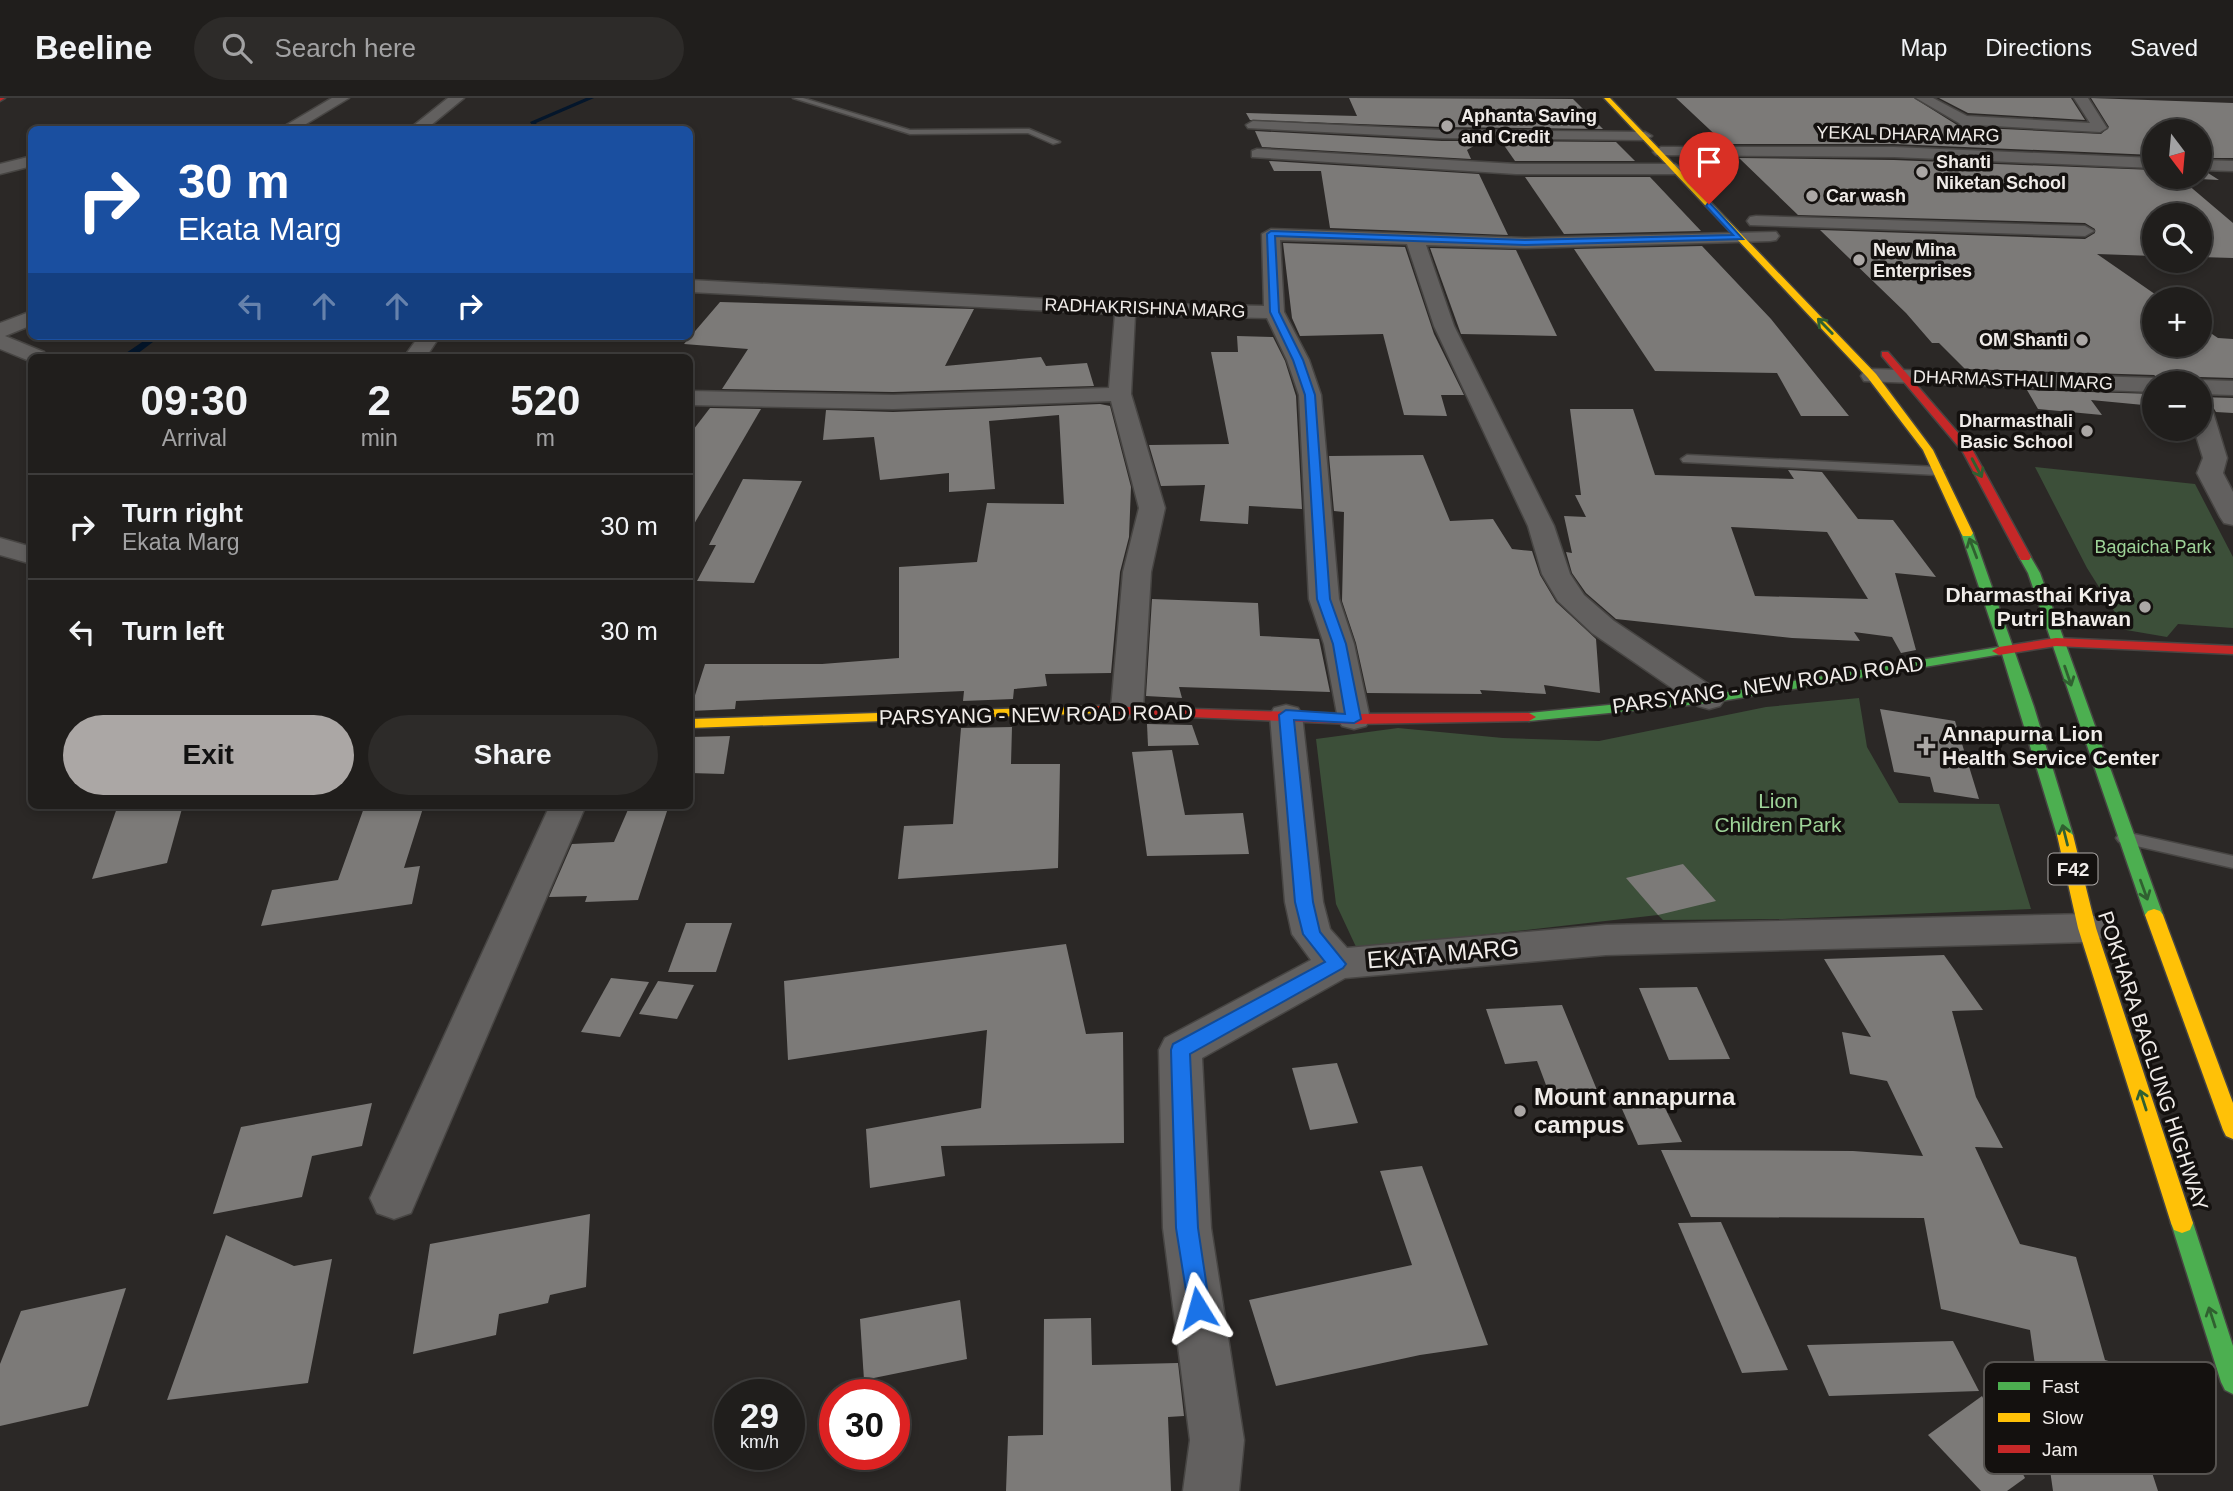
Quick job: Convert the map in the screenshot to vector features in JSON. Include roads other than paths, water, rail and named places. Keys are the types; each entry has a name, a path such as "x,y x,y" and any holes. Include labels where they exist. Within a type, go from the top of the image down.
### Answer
{"main road":[{"name":"POKHARA BAGLUNG HIGHWAY","path":"1607,98 1872,376 1903,414 1938,471 1971,543 2007,649 2063,824 2087,928 2233,1381"},
{"path":"1668,134 1706,172"},
{"path":"1751,216 1774,241"},
{"path":"1878,347 1906,376 1968,451 2034,573 2125,838 2233,1130"},
{"name":"PARSYANG - NEW ROAD ROAD","path":"693,724 1127,709 1354,719 1509,719 1709,699 2056,642 2233,650"}],"street":[{"path":"292,126 342,98"},
{"path":"420,126 457,98"},
{"path":"1923,98 1964,120 2100,128 2081,98"},
{"path":"1964,120 1973,132 2001,156"},
{"path":"1253,125 1442,134 1645,136"},
{"name":"YEKAL DHARA MARG","path":"1661,152 1828,151 2142,162"},
{"path":"1257,154 1516,169 1675,169"},
{"path":"0,169 28,163"},
{"path":"2212,165 2233,166"},
{"path":"1751,216 2085,231"},
{"name":"RADHAKRISHNA MARG","path":"693,286 1125,309 1274,312 1271,234 1415,237 1525,243 1740,237 1774,241"},
{"path":"1415,237 1444,326 1541,526 1556,574 1573,601 1603,627 1709,699"},
{"path":"1125,309 1120,394 1152,508 1137,572 1127,709"},
{"path":"1274,312 1298,360 1310,395 1324,599 1339,644 1354,719"},
{"path":"0,331 28,319"},
{"path":"0,341 29,354"},
{"name":"DHARMASTHALI MARG","path":"1872,376 2142,385"},
{"path":"2212,387 2233,388"},
{"path":"693,398 893,402 1120,394"},
{"path":"2210,441 2215,458 2210,473 2233,517"},
{"path":"0,546 28,555"},
{"path":"1286,715 1304,902 1312,934 1337,964"},
{"path":"394,1198 566,809"},
{"name":"EKATA MARG","path":"1211,1491 1217,1440 1187,1228 1180,1050 1337,964 1605,940 2087,928"}],"lane":[{"path":"796,98 910,132 1029,131 1056,142"},
{"path":"1687,459 1938,471"},
{"path":"2125,838 2233,862"}],"waterway":[{"path":"536,126 533,122 591,98"},
{"path":"130,354 151,340"}],"place":[{"name":"Aphanta Saving and Credit","path":"1447,126"},
{"name":"Shanti Niketan School","path":"1922,172"},
{"name":"Car wash","path":"1812,196"},
{"name":"New Mina Enterprises","path":"1859,260"},
{"name":"OM Shanti","path":"2082,340"},
{"name":"Dharmasthali Basic School","path":"2087,431"},
{"name":"Dharmasthai Kriya Putri Bhawan","path":"2145,607"},
{"name":"Annapurna Lion Health Service Center","path":"1926,746"},
{"name":"Mount annapurna campus","path":"1520,1111"}],"park label":[{"name":"Bagaicha Park","path":"2153,547"},
{"name":"Lion Children Park","path":"1778,813"}]}
